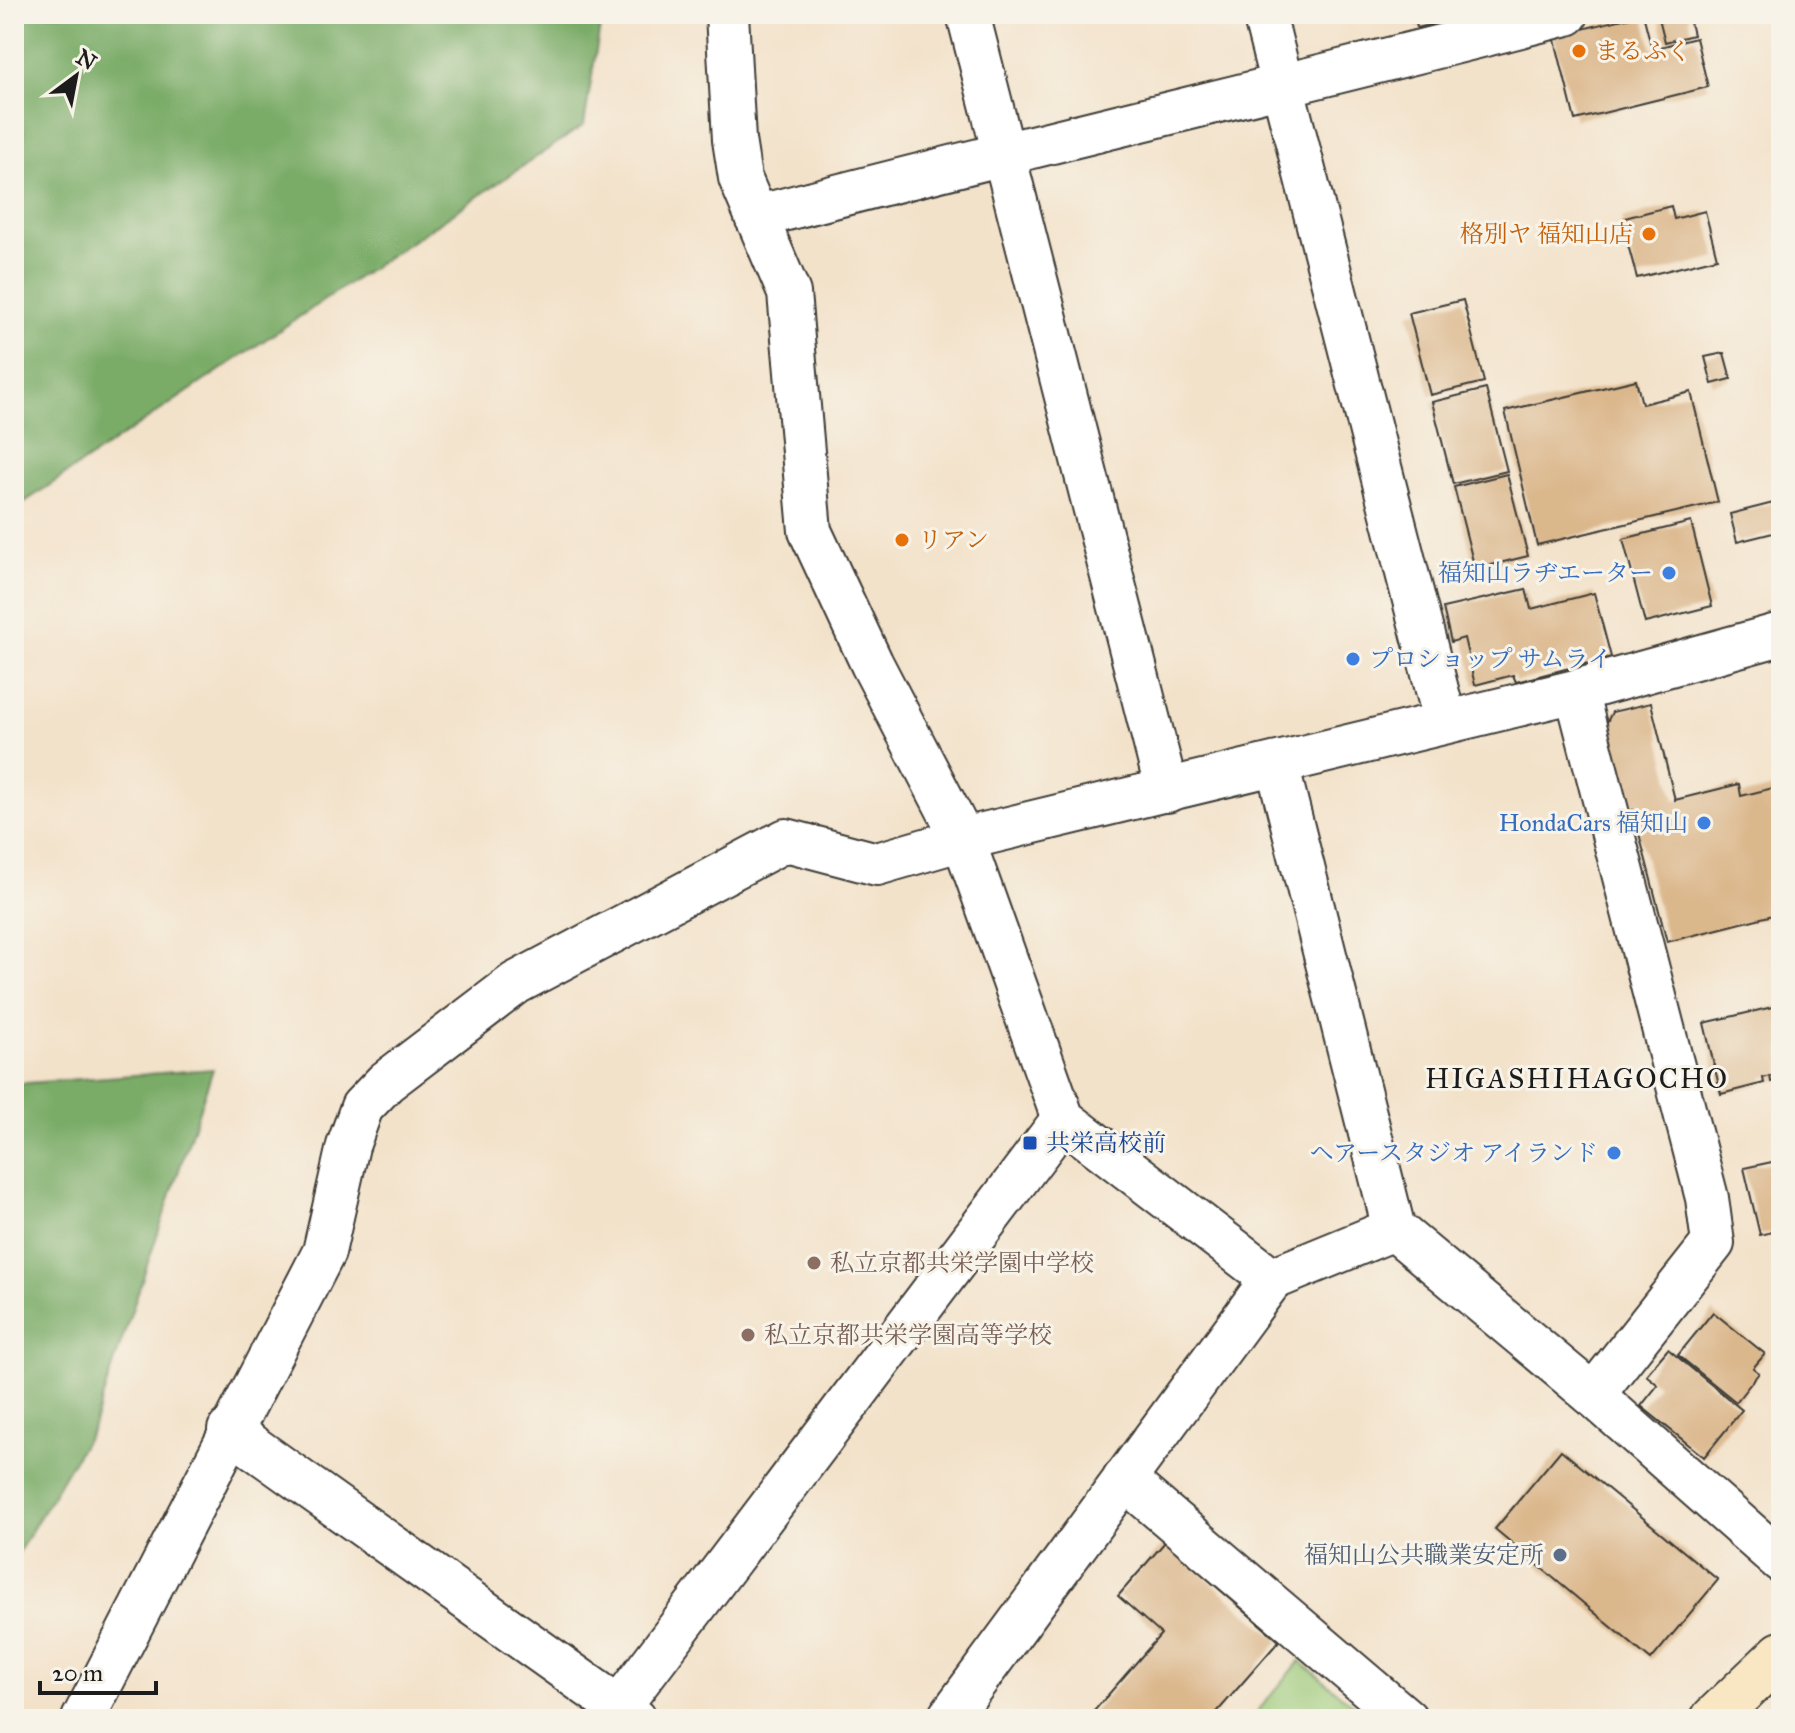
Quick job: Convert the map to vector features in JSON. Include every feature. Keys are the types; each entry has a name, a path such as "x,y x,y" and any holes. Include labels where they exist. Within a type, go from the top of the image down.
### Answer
{"street":[{"path":"727,14 734,140 740,178 789,293 810,531 872,664 963,839 1063,1119 1272,1279"},
{"path":"968,14 1167,791"},
{"path":"1264,14 1445,721"},
{"path":"756,217 1004,151 1567,14"},
{"path":"83,1719 229,1430 324,1252 348,1146 362,1107 386,1082 516,983 786,840 877,864 963,839 1576,691 1781,634"},
{"path":"1576,691 1707,1198 1713,1243 1593,1395"},
{"path":"1277,764 1394,1229 1593,1395 1781,1561"},
{"path":"229,1430 627,1713 1063,1119"},
{"path":"948,1719 1272,1279 1394,1229"},
{"path":"1124,1479 1406,1719"},
{"path":"1713,1719 1781,1654"}],"green space":[{"path":"14,14 602,14 584,125 14,509"},
{"path":"213,1069 92,1429 14,1560 14,1084"},
{"path":"1300,1661 1370,1719 1251,1719"}],"building":[{"path":"1414,14 1469,14 1470,15 1417,28"},
{"path":"1643,14 1652,49 1696,38 1708,87 1575,120 1554,36"},
{"path":"1658,14 1688,14 1693,35 1665,42"},
{"path":"1671,206 1674,219 1705,211 1717,258 1637,278 1621,219"},
{"path":"1463,300 1484,382 1430,395 1409,313"},
{"path":"1724,353 1731,379 1712,384 1705,357"},
{"path":"1636,380 1642,404 1691,392 1718,502 1537,545 1505,411"},
{"path":"1486,389 1507,471 1453,484 1432,402"},
{"path":"1507,474 1528,556 1475,569 1454,487"},
{"path":"1781,501 1781,531 1737,542 1730,514"},
{"path":"1691,522 1712,606 1645,623 1623,539"},
{"path":"1526,589 1531,609 1594,593 1611,657 1516,682 1513,675 1475,685 1464,638 1451,642 1443,608"},
{"name":"HondaCars 福知山","path":"1651,703 1675,800 1739,784 1741,796 1781,786 1781,913 1667,942 1633,810 1628,812 1605,726 1612,712"},
{"path":"1781,1005 1781,1079 1771,1082 1770,1076 1763,1078 1764,1083 1721,1094 1704,1023"},
{"path":"1781,1160 1781,1230 1760,1235 1744,1168"},
{"path":"1713,1312 1765,1354 1753,1368 1759,1373 1736,1402 1678,1355"},
{"path":"1668,1349 1742,1410 1704,1457 1641,1406 1658,1385 1646,1375"},
{"path":"1561,1450 1718,1580 1651,1660 1495,1529"},
{"path":"1165,1542 1279,1641 1211,1719 1087,1719 1161,1634 1118,1596"}],"place":[{"name":"まるふく","path":"1579,51"},
{"name":"格別ヤ 福知山店","path":"1649,234"},
{"name":"リアン","path":"902,540"},
{"name":"福知山ラヂエーター","path":"1669,573"},
{"name":"プロショップ サムライ","path":"1353,659"},
{"name":"HondaCars 福知山","path":"1704,823"},
{"name":"共栄高校前","path":"1030,1143"},
{"name":"ヘアースタジオ アイランド","path":"1614,1153"},
{"name":"私立京都共栄学園中学校","path":"814,1263"},
{"name":"私立京都共栄学園高等学校","path":"748,1335"},
{"name":"福知山公共職業安定所","path":"1560,1555"}],"district":[{"name":"HIGASHIHAGOCHO","path":"1577,1078"}]}
